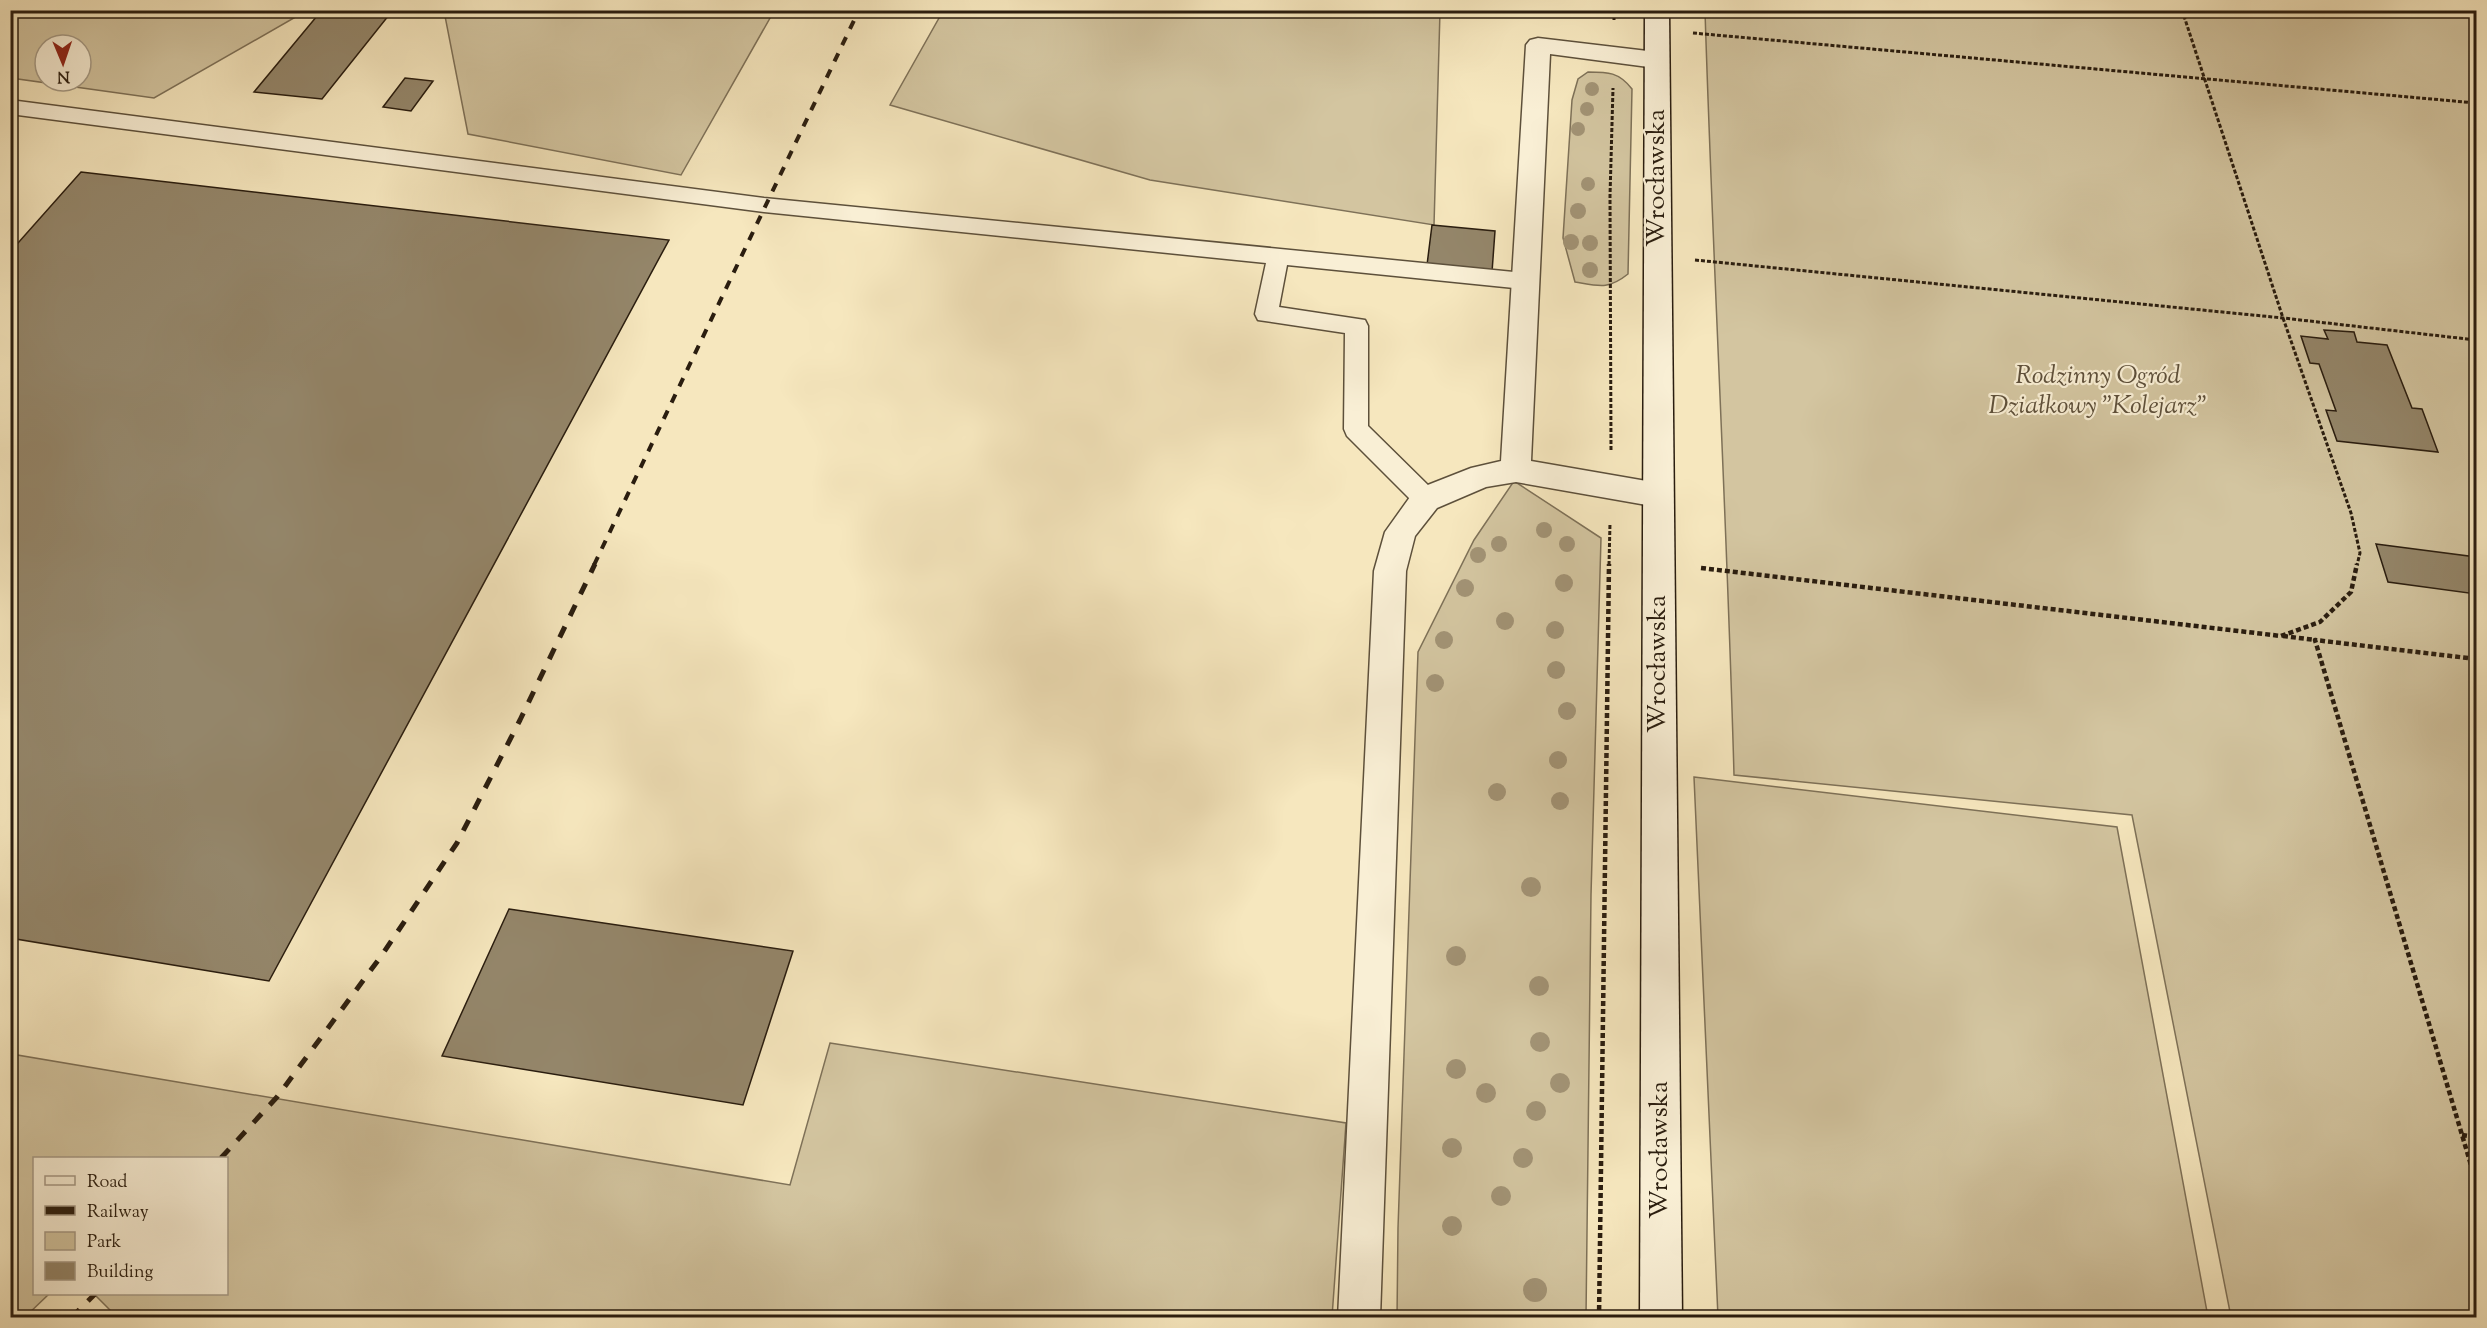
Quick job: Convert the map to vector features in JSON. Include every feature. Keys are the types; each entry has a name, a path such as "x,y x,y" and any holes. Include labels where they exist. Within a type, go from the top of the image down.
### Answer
{"street":[{"name":"Wrocławska","path":"1657,10 1661,1317"},
{"path":"1515,470 1538,45 1656,60"},
{"path":"1359,1317 1390,571 1401,532 1426,499 1482,476 1515,470 1658,495"}],"lane":[{"path":"10,107 764,205 1524,281"},
{"path":"1278,257 1266,314 1357,326 1356,429 1426,499"}],"path":[{"path":"1599,1317 1611,488 1610,196 1614,10"},
{"path":"2182,10 2283,318 2352,513 2360,553 2351,592 2320,622 2282,636"},
{"path":"1706,34 2476,103"},
{"path":"1713,262 2283,318 2476,340"},
{"path":"1729,571 2476,659"},
{"path":"2315,640 2476,1182"},
{"path":"2462,1135 2476,1137"}],"green space":[{"path":"11,10 306,10 154,98 93,89 93,33 33,33 33,81 11,78"},
{"path":"444,10 774,11 681,175 468,134"},
{"path":"943,11 1440,11 1434,225 1150,180 890,105"},
{"name":"Rodzinny Ogród Działkowy \"Kolejarz\"","path":"1705,11 2476,11 2476,1317 2231,1317 2132,815 1734,775"},
{"path":"1588,72 1613,74 1632,89 1628,274 1615,283 1603,286 1575,282 1563,238 1572,100 1578,79"},
{"path":"1514,481 1601,538 1591,895 1586,1317 1397,1318 1398,1228 1418,652 1474,540"},
{"path":"1694,777 2117,827 2208,1317 1718,1317"},
{"path":"830,1043 1346,1123 1332,1317 110,1317 110,1310 95,1295 228,1295 228,1157 33,1157 33,1295 48,1295 25,1317 11,1317 11,1054 790,1185"}],"building":[{"path":"322,10 393,10 322,99 254,92"},
{"path":"405,78 433,81 411,111 383,107"},
{"path":"81,172 669,240 269,981 10,938 10,252"},
{"path":"1432,225 1495,231 1492,272 1427,265"},
{"path":"2324,330 2354,332 2357,342 2387,345 2412,408 2422,409 2438,452 2337,441 2326,410 2336,411 2319,364 2310,363 2301,336 2328,339"},
{"path":"2376,544 2476,557 2476,594 2388,582"},
{"path":"509,909 793,951 743,1105 442,1056"}],"railway":[{"path":"594,565 859,10"},
{"path":"222,1157 277,1097 382,955 457,843 520,720 595,564"},
{"path":"71,1318 94,1295"}]}
